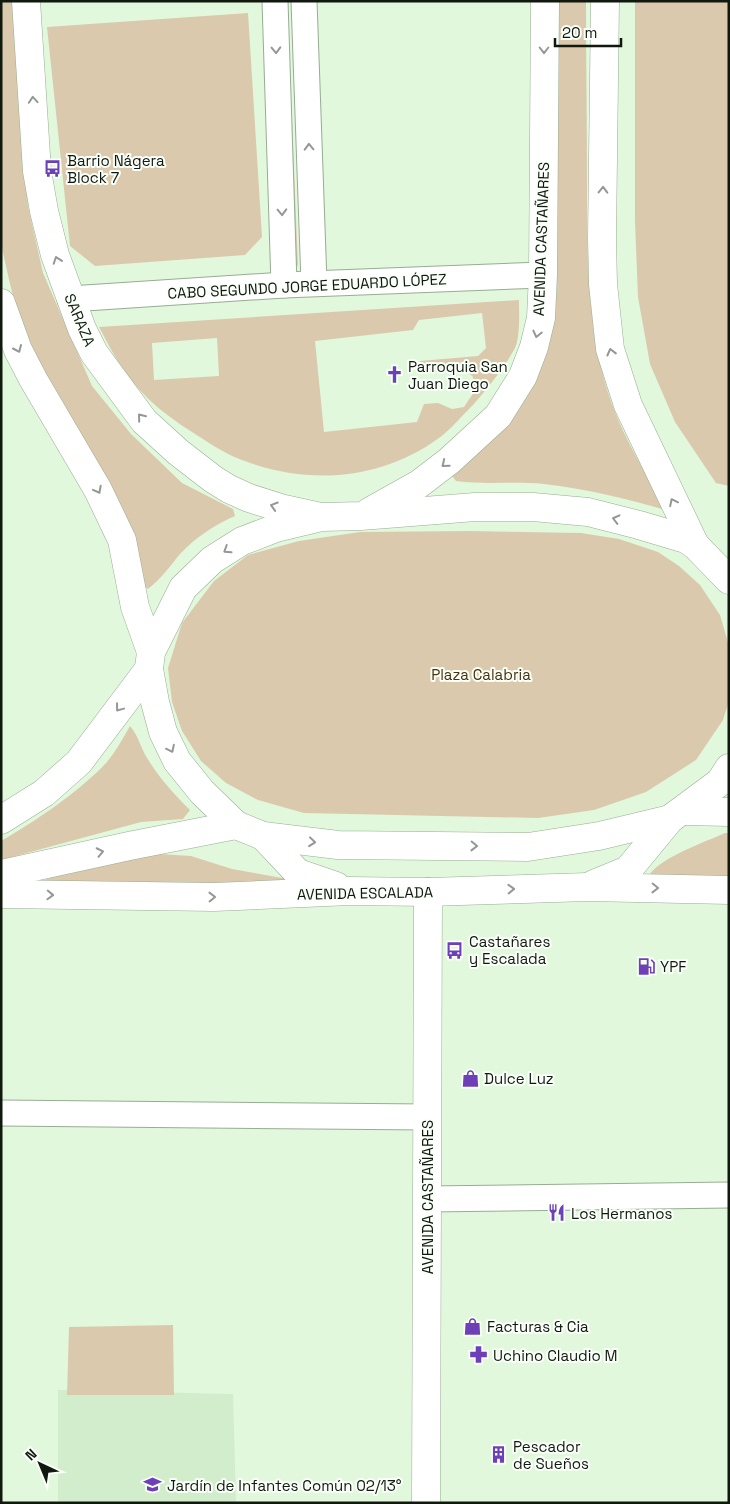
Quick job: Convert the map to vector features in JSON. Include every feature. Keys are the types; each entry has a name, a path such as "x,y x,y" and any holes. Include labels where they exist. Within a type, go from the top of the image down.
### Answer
{"main road":[{"name":"SARAZA","path":"26,1 40,189 55,256 82,329 94,353 144,422 178,452 229,490 284,509 322,517"},
{"name":"AVENIDA CASTAÑARES","path":"360,516 419,484 449,461 498,416 523,376 534,347 541,318 543,275 545,1"},
{"path":"605,1 602,238 610,349 628,405 695,545"},
{"path":"1,303 18,350 33,380 98,490 122,540 135,607 150,660 163,732 177,761 202,792 236,825 264,836 338,845 528,847 599,836 676,815 729,812"},
{"path":"1,820 44,793 79,762 150,660 182,588 212,560 242,540 276,528 322,517 475,507 533,506 588,512 677,536 695,545 726,573"},
{"path":"588,887 628,870 676,815 720,782 729,768"},
{"path":"1,874 236,825"},
{"path":"264,836 298,873 350,892"},
{"name":"AVENIDA ESCALADA","path":"1,894 214,897 588,887 729,890"},
{"name":"AVENIDA CASTAÑARES","path":"426,1503 428,892"}],"street":[{"path":"275,1 284,285"},
{"path":"304,1 314,283"},
{"name":"CABO SEGUNDO JORGE EDUARDO LÓPEZ","path":"70,299 314,283 543,275"},
{"path":"1,1113 427,1116"},
{"path":"427,1199 729,1194"}],"shaded area":[{"path":"58,1390 233,1394 236,1503 58,1503"}],"green space":[{"path":"1,1 13,1 28,206 43,273 92,386 131,434 182,483 233,509 235,516 198,537 148,589 144,586 138,555 117,497 102,469 79,437 39,370 26,339 12,292 1,243"},
{"path":"287,1 298,265 296,268"},
{"path":"552,1 586,1 588,257 591,306 598,355 609,397 623,431 669,511 576,489 533,483 456,481 452,476 455,468 529,384"},
{"path":"635,1 729,1 729,486 716,483 675,422 650,364 638,297 635,222"},
{"path":"248,13 262,237 245,255 95,266 70,246 47,27"},
{"path":"519,300 519,332 515,348 487,388 450,429 417,452 393,463 369,470 318,476 267,468 242,460 215,446 168,416 131,380 99,327","holes":["482,313 486,348 478,356 420,361 421,372 439,371 444,365 461,365 473,377 474,392 464,407 452,409 438,403 424,404 417,422 324,432 315,341 413,330 419,320","217,338 219,376 154,380 152,343"]},
{"name":"Plaza Calabria","path":"360,532 581,533 619,539 658,552 679,566 700,585 720,615 729,646 729,701 723,720 696,760 646,792 594,810 538,818 304,813 258,800 226,783 201,761 182,731 172,702 168,668 182,623 214,581 248,555 299,541"},
{"path":"130,726 153,768 190,810 183,819 141,822 1,860 1,841 43,815 84,784 107,762"},
{"path":"729,833 729,880 653,881 650,874 664,862 684,850"},
{"path":"159,854 191,856 232,869 305,882 8,887 44,880 108,857"},
{"path":"173,1325 174,1395 67,1395 69,1327"}],"place":[{"name":"Barrio Nágera Block 7","path":"53,169"},
{"name":"Parroquia San Juan Diego","path":"394,375"},
{"name":"Castañares y Escalada","path":"455,950"},
{"name":"YPF","path":"646,966"},
{"name":"Dulce Luz","path":"470,1078"},
{"name":"Los Hermanos","path":"557,1213"},
{"name":"Facturas & Cia","path":"473,1326"},
{"name":"Uchino Claudio M","path":"479,1355"},
{"name":"Pescador de Sueños","path":"499,1455"},
{"name":"Jardín de Infantes Común 02/13°","path":"153,1485"}]}
